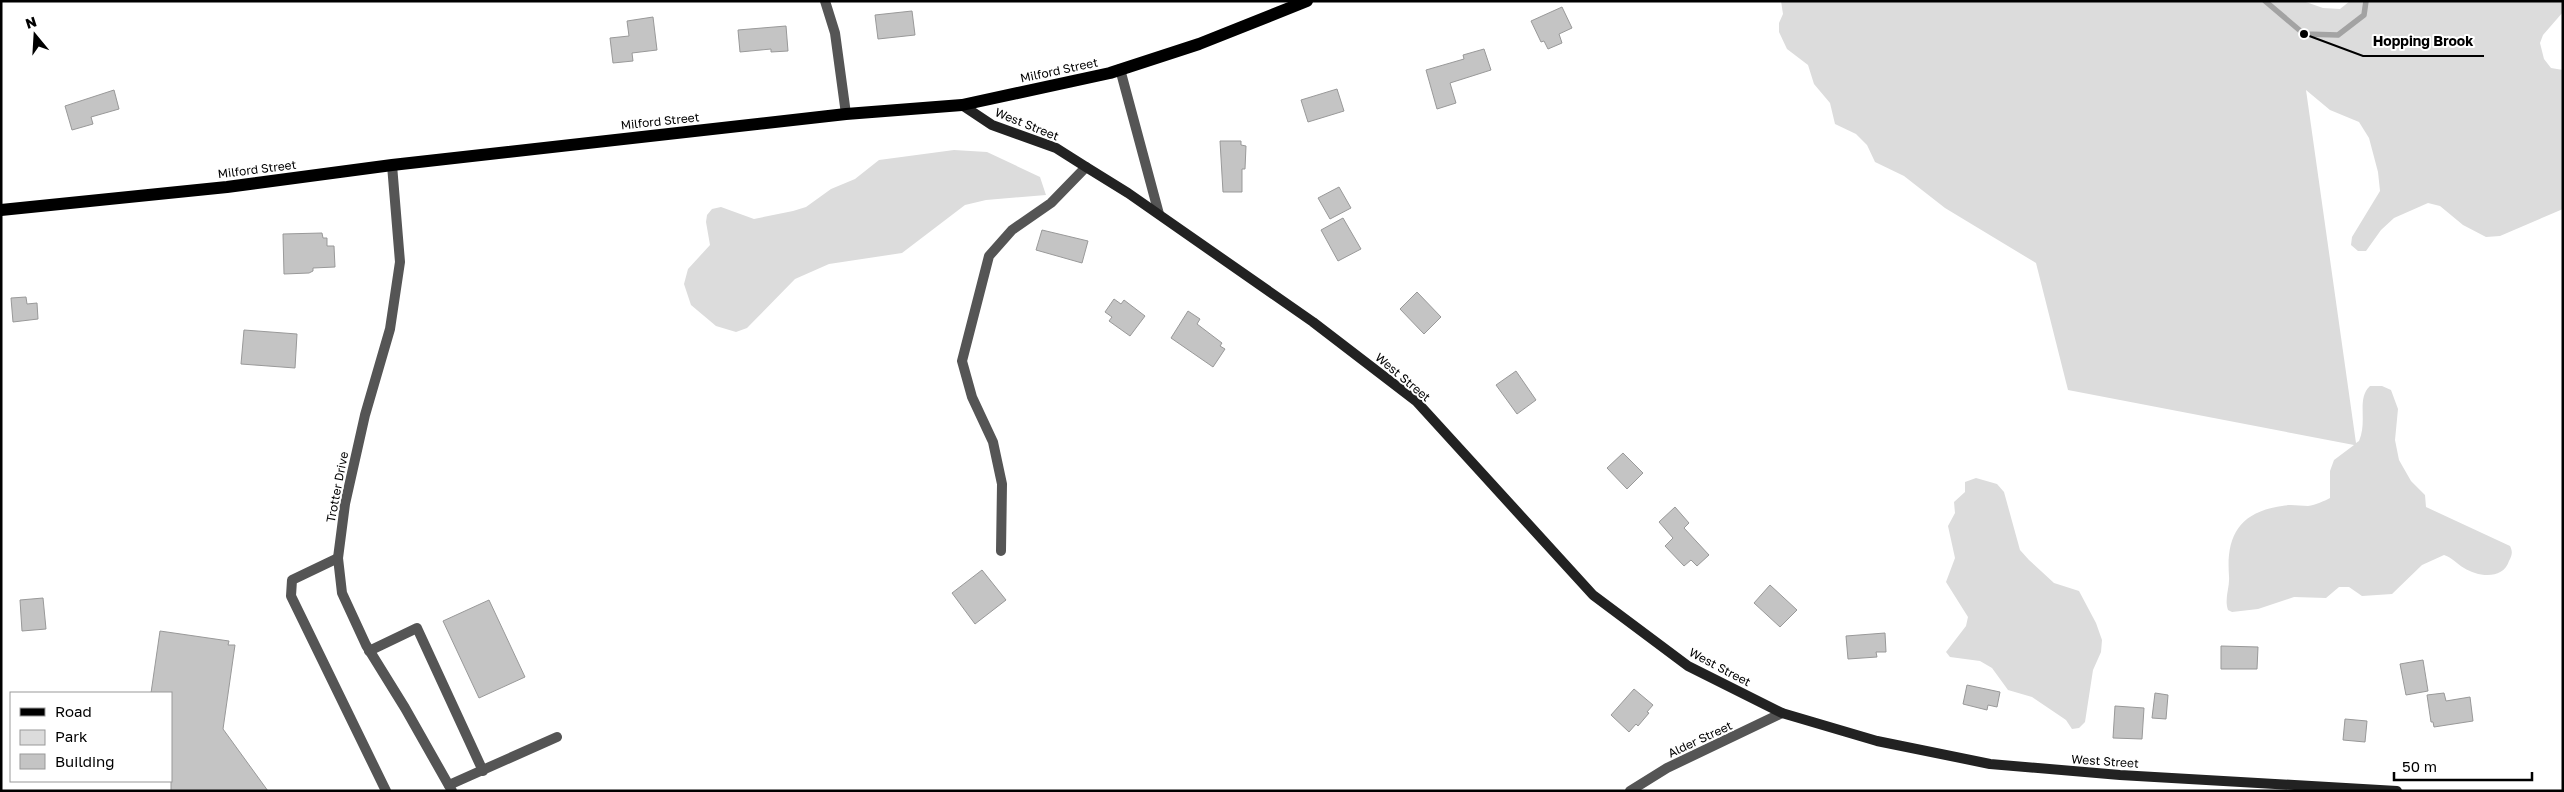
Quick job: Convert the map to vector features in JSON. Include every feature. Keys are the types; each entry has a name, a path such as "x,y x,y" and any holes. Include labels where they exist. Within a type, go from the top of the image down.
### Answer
{"main road":[{"name":"Milford Street","path":"1,210 217,188 392,165 846,114 962,106 1120,69 1199,44 1308,1"}],"street":[{"path":"825,1 835,33 846,114"},
{"path":"1120,69 1159,214"},
{"name":"West Street","path":"962,106 992,125 1056,148 1159,214 1313,322 1416,401 1593,595 1688,666 1782,714 1877,741 1990,764 2120,775 2397,791"},
{"name":"Trotter Drive","path":"392,165 400,262 390,329 365,415 345,504 338,558 342,593 369,650 451,788"},
{"path":"1001,551 1002,484 993,442 972,397 962,361 990,256 1012,230 1051,203 1086,167"},
{"path":"338,558 292,580 290,596 386,791"},
{"path":"369,650 416,628 483,770"},
{"name":"Alder Street","path":"1630,791 1667,768 1782,714"},
{"path":"451,788 483,770 557,737"}],"green space":[{"path":"1781,1 2303,1 2323,8 2340,9 2350,1 2563,1 2563,12 2543,35 2540,43 2544,59 2551,68 2563,70 2563,209 2500,236 2486,237 2463,225 2440,206 2428,203 2394,218 2381,230 2366,251 2358,251 2351,245 2352,237 2380,191 2378,172 2369,138 2359,122 2330,110 2306,90 2356,443 2359,441 2363,426 2363,404 2366,391 2370,386 2382,386 2391,390 2398,409 2395,440 2399,460 2411,481 2425,495 2426,507 2510,546 2512,550 2506,567 2496,574 2483,575 2470,571 2444,555 2422,565 2392,594 2362,596 2349,587 2339,587 2326,598 2294,597 2258,609 2232,612 2228,610 2230,549 2238,528 2255,514 2267,509 2289,505 2308,506 2330,498 2330,471 2334,460 2354,445 2068,390 2036,263 1945,208 1904,176 1875,162 1867,145 1856,134 1835,124 1830,103 1814,84 1808,65 1787,49 1779,32 1779,23 1783,14"},
{"path":"954,150 987,152 1040,177 1046,195 986,200 965,205 902,253 829,264 795,279 747,328 736,332 716,326 691,305 684,284 688,269 710,245 706,222 707,215 712,209 721,207 754,219 793,211 806,207 831,189 855,179 879,160"},
{"path":"1976,478 1997,484 2004,492 2020,550 2054,583 2079,591 2096,623 2102,640 2101,652 2093,670 2085,722 2079,728 2072,729 2066,720 2032,697 2008,690 1992,668 1980,661 1950,657 1946,652 1966,626 1968,617 1946,582 1955,558 1948,526 1955,513 1954,502 1965,492 1965,482"}],"building":[{"path":"1562,7 1572,28 1559,34 1562,43 1548,49 1544,41 1541,42 1531,21"},
{"path":"912,11 915,35 878,39 875,15"},
{"path":"653,17 657,50 632,53 633,61 613,63 610,38 629,36 627,21"},
{"path":"786,26 788,51 771,52 771,49 740,52 738,30"},
{"path":"1484,49 1491,70 1450,83 1456,103 1437,109 1426,70 1464,59 1463,55"},
{"path":"1337,89 1344,111 1308,122 1301,100"},
{"path":"114,90 119,109 91,117 93,124 72,130 65,106"},
{"path":"1220,141 1241,141 1241,145 1246,146 1245,169 1242,169 1242,192 1223,192"},
{"path":"1339,187 1351,208 1330,219 1318,198"},
{"path":"1343,218 1361,249 1338,261 1321,230"},
{"path":"1042,230 1088,241 1082,263 1036,250"},
{"path":"322,233 323,238 327,238 327,246 334,246 335,267 313,268 313,271 309,273 284,274 283,234"},
{"path":"1417,292 1441,317 1424,334 1400,309"},
{"path":"26,297 27,304 37,303 38,319 13,322 11,298"},
{"path":"1114,299 1121,304 1124,300 1145,316 1130,336 1109,321 1112,317 1105,312"},
{"path":"1188,311 1200,319 1197,324 1222,343 1220,346 1225,349 1213,367 1171,338"},
{"path":"244,330 297,334 295,368 241,364"},
{"path":"1516,371 1536,400 1517,414 1496,385"},
{"path":"1623,453 1643,473 1627,489 1607,468"},
{"path":"1675,507 1689,523 1684,528 1709,555 1697,566 1691,560 1684,566 1665,546 1673,538 1659,522"},
{"path":"982,570 1006,600 975,624 952,593"},
{"path":"1770,585 1797,610 1780,627 1754,603"},
{"path":"43,598 46,629 22,631 20,600"},
{"path":"489,600 525,677 479,698 443,621"},
{"path":"160,631 229,641 228,645 235,645 223,729 268,791 171,791 172,692 151,692"},
{"path":"1885,633 1886,652 1876,652 1877,657 1848,659 1846,636"},
{"path":"2221,646 2258,647 2257,669 2221,669"},
{"path":"2423,660 2428,691 2406,695 2400,664"},
{"path":"1967,685 2000,692 1997,707 1988,705 1987,710 1963,704"},
{"path":"1634,689 1653,705 1638,726 1636,724 1629,732 1611,715"},
{"path":"2155,693 2168,695 2166,719 2152,718"},
{"path":"2444,693 2446,701 2470,697 2473,721 2434,727 2433,722 2431,722 2427,695"},
{"path":"2115,706 2144,708 2142,739 2113,738"},
{"path":"2345,719 2367,721 2365,742 2343,740"}],"waterway":[{"path":"2265,1 2304,34 2338,35 2364,15 2366,1"}],"place":[{"name":"Hopping Brook","path":"2304,34"}]}
